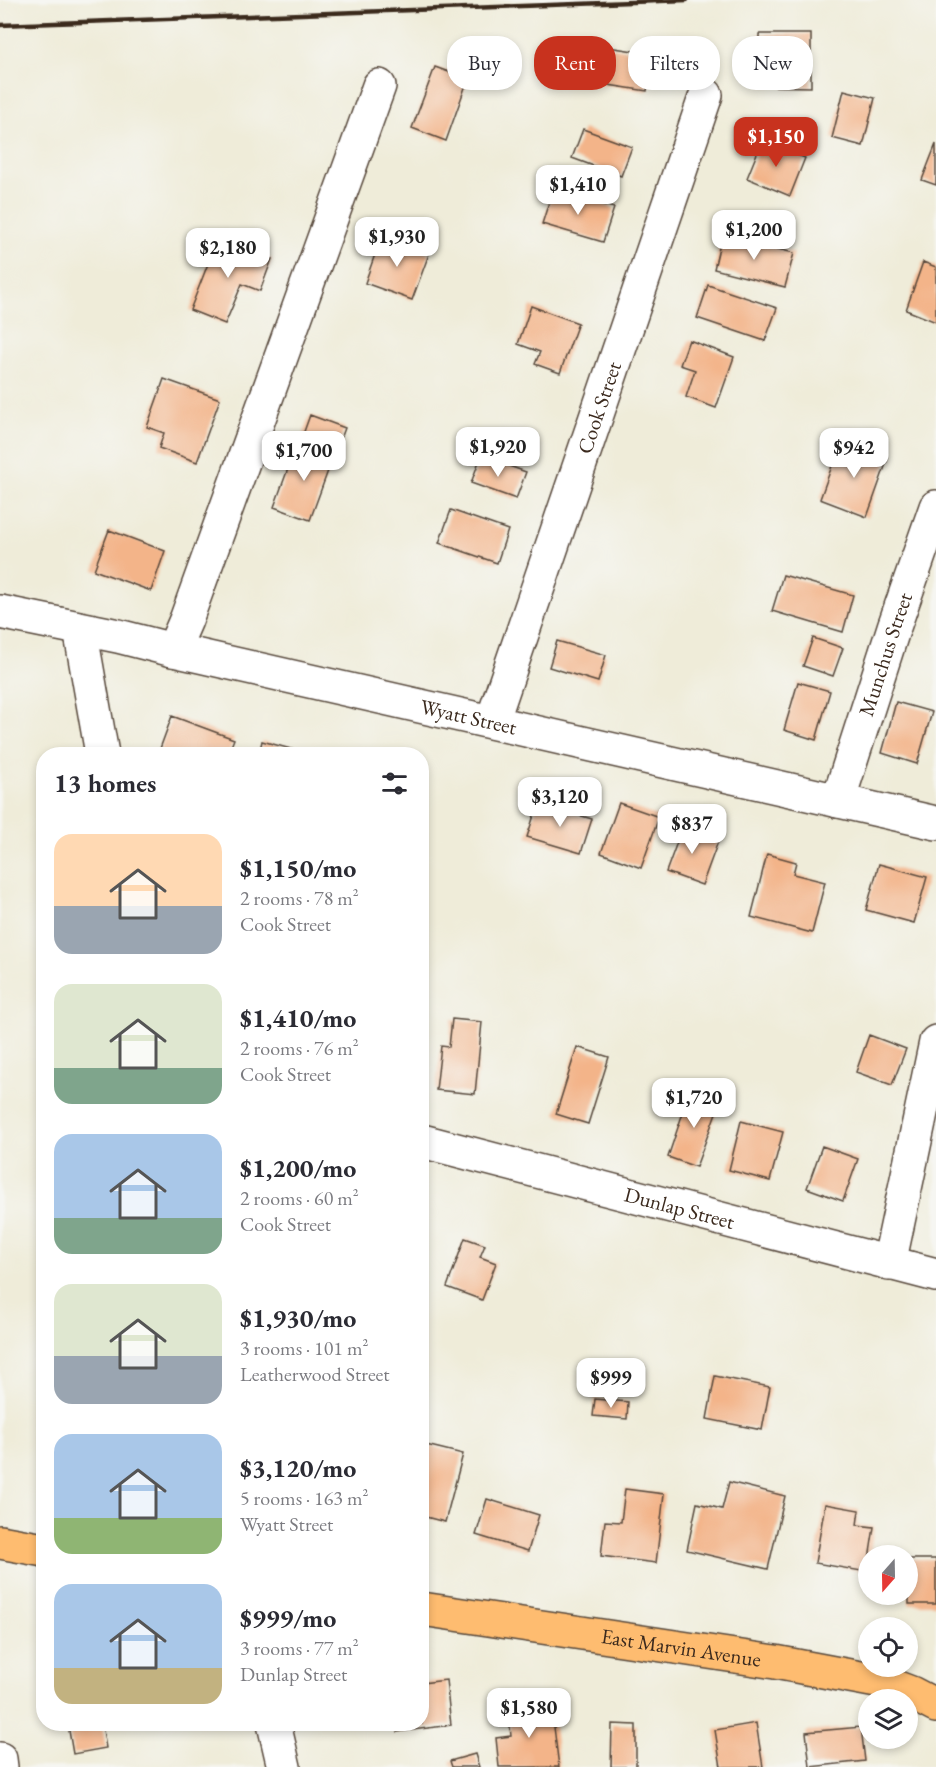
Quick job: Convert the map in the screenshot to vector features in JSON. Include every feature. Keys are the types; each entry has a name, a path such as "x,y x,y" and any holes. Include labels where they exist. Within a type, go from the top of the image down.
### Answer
{"main road":[{"path":"0,1542 36,1549"},
{"name":"East Marvin Avenue","path":"429,1611 775,1662 882,1682 936,1706"}],"street":[{"path":"173,651 379,86"},
{"name":"Cook Street","path":"492,722 705,95"},
{"name":"Munchus Street","path":"838,801 894,627 936,507"},
{"name":"Wyatt Street","path":"0,612 117,636 173,651 936,823"},
{"path":"80,629 101,747"},
{"path":"889,1264 936,1042"},
{"name":"Dunlap Street","path":"429,1143 936,1275"},
{"path":"276,1731 284,1767"},
{"path":"0,1759 2,1767"}],"building":[{"path":"759,34 811,34 811,36 759,36"},
{"path":"616,48 628,50 628,88 616,86"},
{"path":"435,67 447,71 447,90 464,90 446,141 412,128"},
{"path":"844,90 875,98 863,146 832,138"},
{"path":"583,129 632,147 621,176 572,158"},
{"path":"762,141 805,158 790,196 747,178"},
{"path":"936,144 936,185 922,180"},
{"path":"553,189 614,208 603,242 542,224"},
{"path":"722,235 794,253 785,287 714,269"},
{"path":"381,237 429,254 412,300 365,283"},
{"path":"218,238 272,259 260,291 242,284 225,324 190,310"},
{"path":"923,262 936,267 936,322 906,310"},
{"path":"708,285 777,308 765,341 697,318"},
{"path":"531,306 578,323 560,373 535,364 540,352 518,344"},
{"path":"689,340 734,357 716,408 686,397 695,370 680,365"},
{"path":"164,379 220,399 197,462 159,448 164,433 147,427"},
{"path":"310,415 345,428 336,452 301,440"},
{"path":"841,441 888,458 867,517 820,499"},
{"path":"297,444 333,457 310,520 274,507"},
{"path":"481,456 526,472 516,499 471,483"},
{"path":"451,510 508,530 497,563 439,543"},
{"path":"109,530 165,551 151,591 94,570"},
{"path":"783,575 853,595 843,632 772,611"},
{"path":"813,638 843,648 833,676 803,666"},
{"path":"557,641 606,655 598,682 549,667"},
{"path":"798,682 830,691 816,740 784,730"},
{"path":"896,702 932,712 917,764 882,753"},
{"path":"172,716 234,739 231,747 161,747"},
{"path":"262,741 284,747 261,747"},
{"path":"538,803 592,819 581,853 527,837"},
{"path":"619,803 659,817 641,868 601,853"},
{"path":"683,826 719,839 702,885 666,872"},
{"path":"767,854 796,862 793,874 825,882 812,933 751,917"},
{"path":"879,864 927,877 914,923 866,910"},
{"path":"452,1019 482,1022 475,1094 436,1090 441,1046 449,1047"},
{"path":"869,1035 906,1049 892,1085 856,1072"},
{"path":"577,1047 609,1057 588,1124 556,1114"},
{"path":"690,1092 720,1102 696,1167 668,1157"},
{"path":"741,1121 783,1132 770,1181 729,1170"},
{"path":"822,1146 858,1159 843,1201 807,1188"},
{"path":"465,1238 485,1245 480,1257 496,1263 482,1300 447,1287"},
{"path":"715,1376 770,1387 762,1430 707,1419"},
{"path":"595,1399 628,1402 627,1419 593,1416"},
{"path":"429,1446 463,1454 445,1522 429,1518"},
{"path":"729,1482 785,1496 768,1569 687,1550 697,1503 722,1509"},
{"path":"625,1489 664,1494 656,1563 601,1556 605,1521 621,1522"},
{"path":"487,1499 539,1515 528,1551 476,1535"},
{"path":"825,1504 859,1510 857,1525 874,1527 871,1545 858,1545 858,1570 815,1563"},
{"path":"918,1559 936,1559 936,1604 918,1604"},
{"path":"446,1680 451,1725 429,1728 429,1682"},
{"path":"551,1703 559,1767 499,1767 496,1738 511,1736 508,1708"},
{"path":"756,1723 763,1767 721,1767 715,1730"},
{"path":"612,1724 636,1725 636,1767 611,1767"},
{"path":"858,1727 858,1749 864,1749 865,1761 810,1767 806,1732"},
{"path":"69,1731 103,1731 106,1748 73,1754"},
{"path":"475,1754 479,1767 452,1767 450,1761"}],"railway":[{"path":"0,25 687,0"}]}
